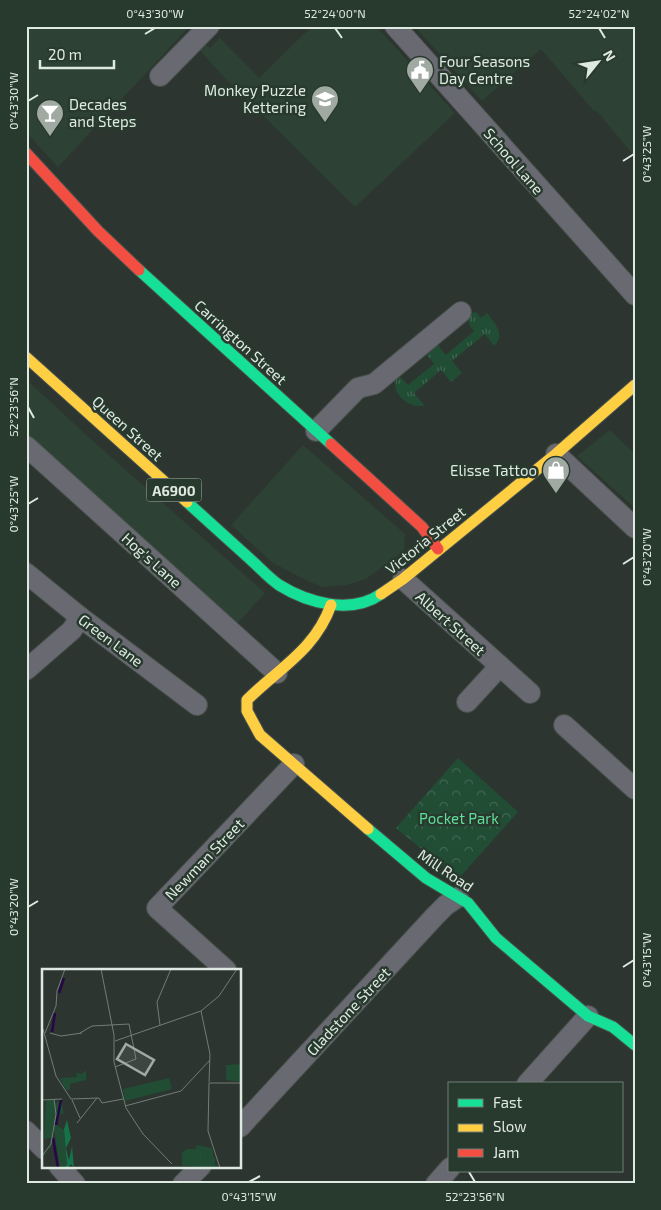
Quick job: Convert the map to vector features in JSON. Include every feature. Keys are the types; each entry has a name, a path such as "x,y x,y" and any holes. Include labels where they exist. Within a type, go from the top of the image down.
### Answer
{"street":[{"path":"160,76 209,26"},
{"name":"School Lane","path":"395,26 635,295"},
{"name":"Carrington Street","path":"26,153 104,237 422,527 438,549"},
{"path":"316,430 358,388 374,384 462,312"},
{"name":"Queen Street","path":"26,357 278,584 301,597 331,605"},
{"name":"Victoria Street","path":"331,605 350,606 374,599 403,579 556,454 635,385"},
{"name":"Hog's Lane","path":"26,446 277,673"},
{"path":"556,454 635,528"},
{"name":"Green Lane","path":"26,573 80,617 197,704"},
{"name":"Albert Street","path":"403,579 530,694"},
{"path":"277,673 307,648 328,617 331,605"},
{"path":"26,670 72,630 80,617"},
{"name":"Albert Street","path":"467,702 500,666"},
{"name":"Mill Road","path":"277,673 259,687 247,700 247,711 260,735 376,837 426,878 468,903 491,933 588,1016 613,1027 635,1044"},
{"path":"564,725 635,789"},
{"name":"Newman Street","path":"225,969 157,908 294,764"},
{"name":"Gladstone Street","path":"241,1126 446,905 458,897"},
{"path":"529,1082 588,1016"},
{"path":"26,1130 42,1148"},
{"path":"61,1168 75,1184"},
{"path":"183,1184 199,1168"},
{"path":"436,1184 448,1170"}],"shaded area":[{"path":"26,26 190,26 58,167 26,132"},
{"path":"312,26 376,26 455,113 355,207 221,74 200,50 205,44 210,48 220,38 259,78"},
{"path":"414,26 635,26 635,157 541,49 482,101"},
{"path":"26,379 85,434 265,593 234,627 26,442"},
{"path":"610,430 635,454 635,508 577,456"},
{"path":"303,445 405,534 404,551 366,579 346,585 322,587 273,563 231,525"}],"green space":[{"path":"475,311 481,318 487,313 498,329 499,337 494,346 485,334 452,361 462,373 451,382 441,370 414,393 424,405 412,405 401,398 395,387 399,376 408,385 434,364 425,352 436,343 446,355 474,331 470,326 469,319"},
{"name":"Pocket Park","path":"458,758 518,812 458,879 396,828"}],"traffic: fast":[{"path":"139,270 331,444"},
{"path":"187,502 272,579 290,591 316,601 343,605 356,604 381,594"},
{"path":"368,829 426,878 468,903 496,938 588,1016 613,1027 635,1045"}],"traffic: slow":[{"path":"26,357 187,502"},
{"path":"381,594 403,579 556,454 635,385"},
{"path":"331,605 324,621 306,646 247,700 247,711 260,735 368,829"}],"traffic: jam":[{"path":"26,153 98,231 139,270"},
{"path":"331,444 422,527 438,549"}],"place":[{"name":"Four Seasons Day Centre","path":"420,94"},
{"name":"Monkey Puzzle Kettering","path":"325,123"},
{"name":"Decades and Steps","path":"50,137"},
{"name":"Elisse Tattoo","path":"556,494"}]}
